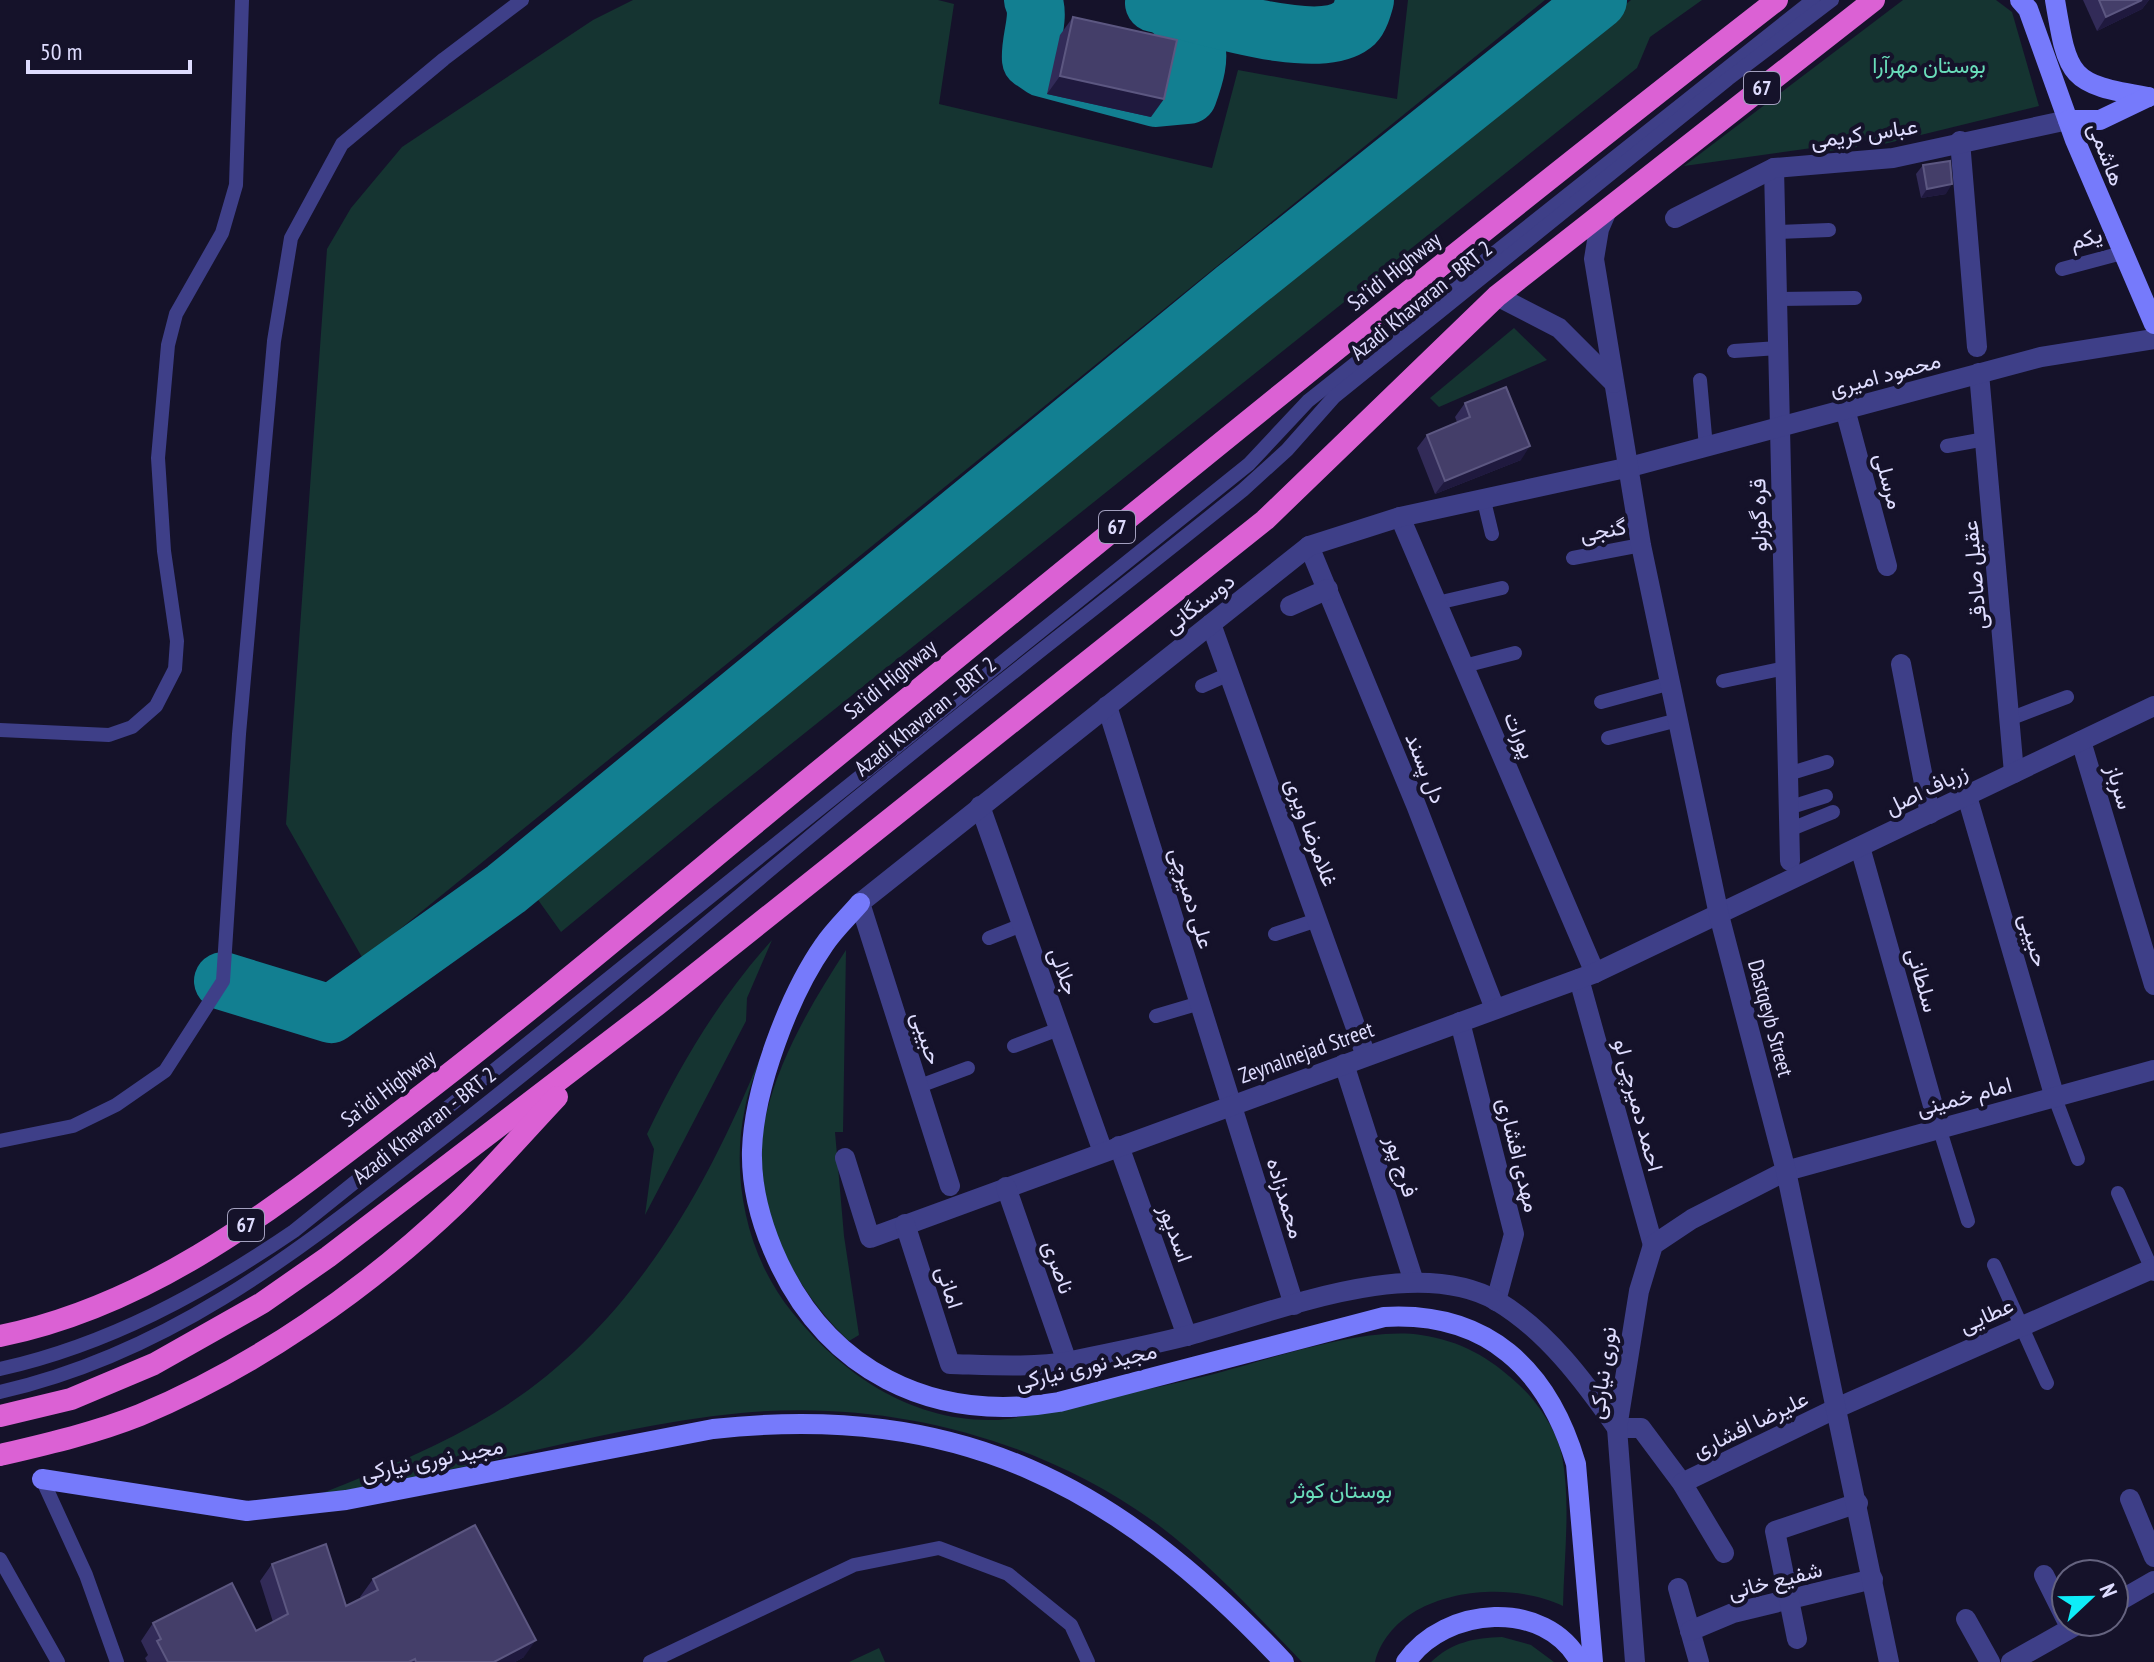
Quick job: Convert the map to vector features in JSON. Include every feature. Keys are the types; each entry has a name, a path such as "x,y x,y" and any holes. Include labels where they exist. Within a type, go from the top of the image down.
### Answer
{"highway":[{"name":"Sa'idi Highway","path":"0,1336 75,1316 133,1294 209,1250 301,1187 463,1063 1262,407 1777,0"},
{"name":"67","path":"1497,296 1874,0"},
{"path":"0,1416 71,1399 154,1364 262,1303 328,1257 607,1044 1265,520 1497,296"},
{"path":"0,1455 139,1415 228,1371 290,1334 351,1291 456,1204 607,1044"}],"main road":[{"name":"هاشمی","path":"2020,0 2028,9 2068,120 2154,324"},
{"path":"2055,0 2063,49 2081,77 2099,89 2151,96"},
{"path":"2068,120 2100,120 2151,96"},
{"name":"مجید نوری نیارکی","path":"860,903 824,944 799,988 768,1070 752,1148 760,1210 774,1251 801,1304 832,1340 871,1372 910,1391 974,1408 1008,1409 1059,1402 1384,1317 1415,1316 1450,1323 1481,1334 1507,1351 1534,1376 1559,1414 1569,1439 1576,1464 1593,1662"},
{"name":"مجید نوری نیارکی","path":"42,1479 247,1511 346,1500 713,1429 788,1423 842,1424 917,1433 1003,1456 1090,1498 1159,1545 1234,1609 1284,1662"},
{"path":"1406,1662 1442,1630 1479,1616 1501,1616 1525,1620 1557,1637 1580,1662"}],"street":[{"name":"عباس کریمی","path":"1675,218 1774,168 1893,158 2068,120"},
{"path":"1960,141 1977,347"},
{"name":"قره گوزلو","path":"1774,168 1790,861"},
{"name":"Dastqeyb Street","path":"1608,207 1599,229 1594,259 1641,545 1719,915 1786,1171 1839,1407 1889,1662"},
{"path":"1497,296 1559,328 1616,385"},
{"name":"محمود امیری","path":"1630,467 2041,357 2154,339"},
{"name":"عقیل صادقی","path":"1979,373 2012,718 2014,773"},
{"name":"مرسلی","path":"1845,409 1887,566"},
{"name":"دوسنگانی","path":"860,903 1309,546 1400,517 1630,467"},
{"name":"پورات","path":"1400,517 1464,666 1587,976"},
{"name":"دل پسند","path":"1309,546 1495,1009"},
{"path":"1290,606 1328,589"},
{"name":"غلامرضا ویری","path":"1211,624 1366,1056"},
{"path":"1901,664 1930,814"},
{"name":"علی دمیرچی","path":"1107,706 1232,1105"},
{"name":"زرباف اصل","path":"1719,915 2154,706"},
{"name":"سرباز","path":"2081,741 2154,985"},
{"name":"حبیبی","path":"1967,796 2055,1098"},
{"name":"جلالی","path":"980,806 1059,1029 1111,1149"},
{"name":"سلطانی","path":"1860,847 1939,1127"},
{"name":"حبیبی","path":"860,903 950,1186"},
{"name":"Zeynalnejad Street","path":"845,1158 870,1238 1587,976 1719,915"},
{"name":"احمد دمیرچی لو","path":"1587,976 1653,1245"},
{"name":"مهدی افشاری","path":"1460,1022 1514,1234 1496,1301"},
{"name":"فرج پور","path":"1344,1064 1414,1282"},
{"name":"امام خمینی","path":"1786,1171 2154,1070"},
{"name":"محمدزاده","path":"1232,1105 1294,1305"},
{"name":"اسدپور","path":"1111,1149 1187,1336"},
{"path":"1653,1245 1692,1219 1786,1171"},
{"name":"ناصری","path":"1006,1187 1067,1362"},
{"name":"امانی","path":"905,1224 950,1364 1067,1362"},
{"name":"نوری نیارکی","path":"1635,1662 1617,1428 1639,1291 1653,1245"},
{"name":"عطایی","path":"1839,1407 2023,1324 2153,1271"},
{"path":"1067,1362 1187,1336 1294,1305 1414,1282 1455,1285 1496,1301 1539,1334 1580,1375 1617,1428"},
{"name":"علیرضا افشاری","path":"1682,1483 1839,1407"},
{"name":"علیرضا افشاری","path":"1617,1428 1641,1428 1682,1483 1724,1553"},
{"path":"2130,1499 2154,1557"},
{"path":"1797,1639 1775,1531 1858,1503"},
{"path":"2044,1575 2050,1585"},
{"name":"شفیع خانی","path":"1690,1631 1733,1613 1873,1579"},
{"path":"2130,1595 2154,1581"},
{"path":"1678,1588 1699,1662"},
{"path":"1966,1619 1990,1662"},
{"path":"2011,1662 2050,1637"}],"lane":[{"path":"0,730 109,735 132,727 156,706 175,669 177,641 164,551 158,458 168,345 176,314 222,233 236,185 242,0"},
{"path":"0,1141 73,1126 116,1105 165,1071 223,981 239,734 274,341 291,238 342,144 444,59 522,0"},
{"name":"Azadi Khavaran - BRT 2","path":"0,1369 105,1337 232,1273 294,1231 1237,474 1271,444 1308,401 1813,0"},
{"name":"Azadi Khavaran - BRT 2","path":"0,1392 85,1366 156,1336 252,1283 333,1225 529,1071 808,838 1243,490 1287,450 1334,397 1728,79 1832,0"},
{"path":"1776,232 1829,230"},
{"name":"یکم","path":"2062,269 2122,253"},
{"path":"1777,299 1855,298"},
{"path":"1734,351 1778,348"},
{"path":"1700,380 1706,447"},
{"path":"1947,446 1985,439"},
{"path":"1484,501 1492,534"},
{"name":"گنجی","path":"1573,558 1641,545"},
{"path":"1437,603 1502,588"},
{"path":"1464,666 1515,653"},
{"path":"1723,681 1785,668"},
{"path":"1202,686 1229,674"},
{"path":"1601,702 1671,683"},
{"path":"2012,718 2067,697"},
{"path":"1608,738 1678,720"},
{"path":"1788,774 1827,762"},
{"path":"1788,808 1826,796"},
{"path":"1789,830 1833,812"},
{"path":"1275,934 1317,920"},
{"path":"989,938 1022,925"},
{"path":"1156,1016 1200,1003"},
{"path":"1014,1046 1059,1029"},
{"path":"917,1087 968,1068"},
{"path":"2055,1098 2078,1159"},
{"path":"1939,1127 1968,1221"},
{"path":"2118,1193 2153,1271"},
{"path":"1994,1265 2047,1383"},
{"path":"42,1479 86,1575 117,1662"},
{"path":"650,1662 854,1565 939,1548 1008,1574 1071,1625 1088,1662"},
{"path":"0,1559 58,1662"}],"green space":[{"path":"633,0 938,0 954,4 939,104 1212,168 1238,70 1397,99 1408,0 1545,0 363,959 286,824 327,249 351,208 402,147 593,20"},
{"path":"1631,0 1702,0 1650,37 1637,68 711,808 561,932 526,883"},
{"name":"بوستان مهرآرا","path":"1903,0 1996,0 2012,12 2039,106 1884,144 1857,139 1857,147 1822,152 1819,147 1684,166"},
{"path":"1514,328 1547,360 1439,407 1430,398"},
{"path":"772,940 747,998 746,1021 645,1215 654,1149 647,1134 702,1032"},
{"path":"846,950 843,1132 835,1132 844,1236 859,1335 849,1341 808,1294 778,1238 768,1208 762,1146 772,1093 789,1050"},
{"name":"بوستان کوثر","path":"765,1046 749,1092 741,1134 741,1188 753,1241 776,1290 792,1312 832,1355 855,1373 905,1402 933,1412 962,1418 1001,1420 1192,1379 1287,1353 1372,1335 1421,1335 1449,1341 1485,1358 1518,1384 1539,1407 1556,1436 1562,1456 1566,1493 1563,1606 1539,1597 1512,1593 1484,1592 1455,1596 1428,1605 1405,1619 1386,1637 1375,1662 1302,1662 1193,1553 1153,1521 1107,1492 1009,1446 957,1430 850,1412 795,1410 688,1420 320,1494 410,1457 496,1412 544,1378 587,1339 625,1297 660,1251 690,1202 743,1099"},
{"path":"1502,1637 1531,1645 1554,1662 1431,1662 1464,1642"},
{"path":"879,1648 885,1662 849,1662"}],"building":[{"path":"2099,0 2142,0 2106,17"},
{"path":"1073,17 1177,40 1164,99 1060,76"},
{"path":"1950,161 1952,184 1927,189 1923,165"},
{"path":"1506,387 1530,446 1445,481 1427,435 1470,417 1465,403"},
{"path":"475,1525 536,1640 494,1662 416,1662 415,1659 409,1662 168,1662 157,1641 161,1639 153,1623 232,1583 256,1631 288,1614 272,1564 326,1544 346,1606 378,1590 373,1579"}],"taxiway":[{"path":"1033,0 1036,14 1031,60 1043,68 1156,98 1188,95 1196,67 1193,37 1167,6"},
{"path":"1154,3 1258,29 1315,35 1338,32 1355,23 1365,0"},
{"path":"223,981 331,1014 506,889 1235,290 1598,0"}]}
